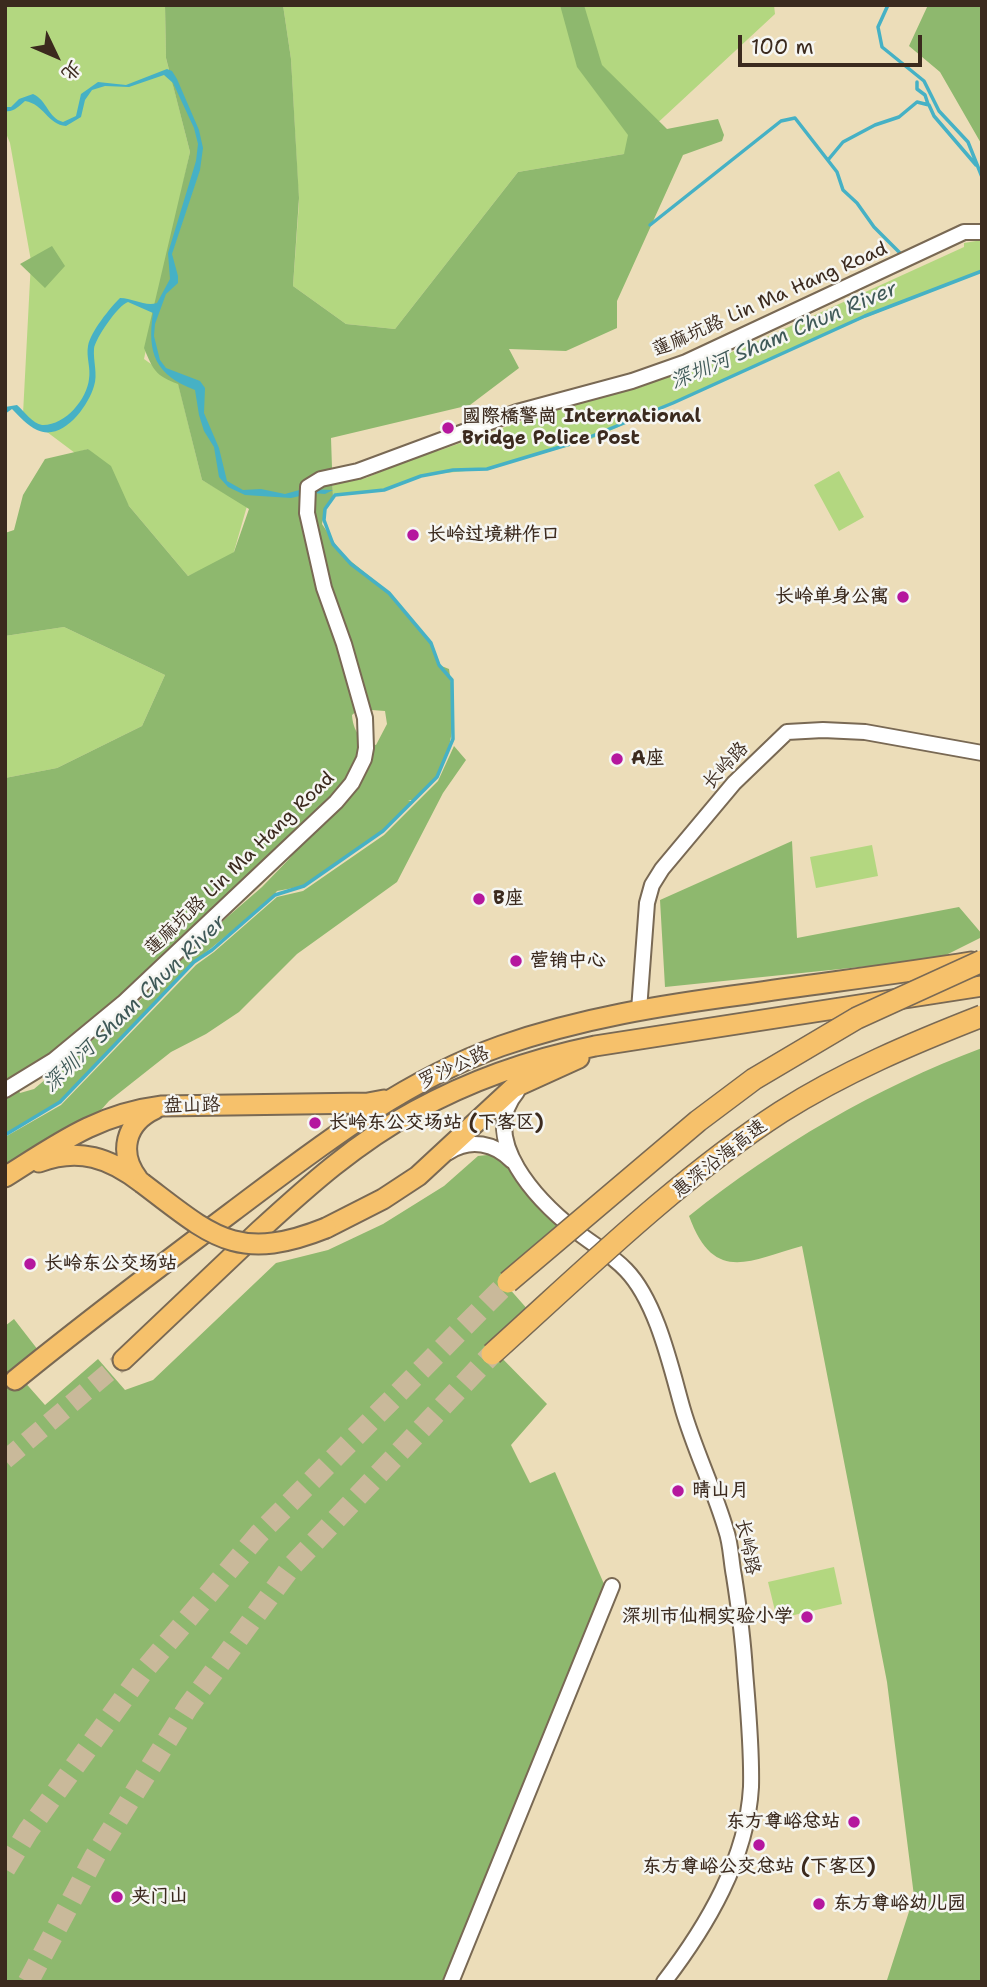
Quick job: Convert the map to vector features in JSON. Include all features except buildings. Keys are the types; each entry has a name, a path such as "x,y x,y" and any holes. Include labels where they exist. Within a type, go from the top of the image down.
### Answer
{"highway":[{"path":"508,1283 698,1121 754,1079 857,1018 982,961"},
{"name":"惠深沿海高速","path":"492,1353 644,1219 718,1159 781,1113 831,1083 880,1059 982,1016"}],"main road":[{"name":"罗沙公路","path":"15,1380 316,1149 395,1097 431,1077 499,1047 593,1019 639,1010 982,961"},
{"name":"罗沙公路","path":"123,1360 305,1189 339,1161 384,1129 453,1091 561,1053 636,1038 982,986"},
{"path":"426,1169 505,1095 534,1077 636,1038"},
{"name":"盘山路","path":"5,1177 97,1122 130,1111 162,1106 368,1103 395,1097"},
{"path":"142,1183 128,1161 128,1134 139,1119 162,1106"},
{"name":"盘山路","path":"5,1177 44,1160 77,1154 103,1158 198,1224 236,1242 254,1245 306,1236 326,1228 383,1199 426,1169"}],"street":[{"name":"蓮麻坑路 Lin Ma Hang Road","path":"5,1090 54,1060 122,1003 336,802 359,772 366,748 365,718 344,644 324,588 307,513 308,492 321,478 358,471 517,412 632,382 686,362 964,232 982,232"},
{"name":"长岭路","path":"639,1010 647,903 652,885 662,869 734,783 787,732 865,732 982,754"},
{"name":"长岭路","path":"534,1077 512,1099 504,1116 504,1134 516,1164 530,1185 569,1225 618,1262 640,1287 674,1371 683,1410 727,1532 743,1636 751,1788 745,1824 720,1895 698,1934 664,1982"},
{"name":"长岭路","path":"426,1169 453,1149 478,1144 502,1151 516,1164"},
{"path":"451,1982 612,1586"}],"green space":[{"path":"5,5 165,5 166,58 169,70 177,79 199,130 203,148 200,170 172,254 178,283 161,306 156,323 160,358 167,368 197,379 205,388 205,414 228,481 239,487 282,492 303,489 301,497 245,495 223,482 219,477 214,447 204,431 199,415 197,393 174,379 163,368 156,358 149,335 144,359 178,383 202,480 247,506 233,555 188,576 129,506 88,449 75,453 23,414 31,261 10,143 5,131","holes":["173,85 193,126 197,149 187,194 169,249 190,152"]},
{"path":"165,5 283,5 291,59 299,198 293,286 346,324 395,329 518,172 624,154 628,135 577,67 560,5 584,5 602,65 667,129 718,119 724,135 722,141 683,155 617,301 617,328 566,351 509,349 519,368 470,405 331,438 333,498 325,509 322,524 342,554 385,589 431,643 439,665 449,669 452,724 444,763 431,785 416,800 408,800 414,802 385,829 304,886 277,891 268,902 194,962 60,1102 5,1135 5,778 57,768 142,726 165,675 64,627 5,636 5,533 14,530 23,495 45,459 88,449 111,466 129,506 188,576 234,552 249,509 202,480 178,384 156,371 144,348 190,152 166,58","holes":["359,709 385,711 387,724 376,745 362,738 354,726 352,715","335,797 336,802 262,887 180,958 140,1000 34,1089 20,1093 17,1086 148,973"]},
{"path":"283,5 774,5 775,14 624,154 518,172 395,329 346,324 293,286 299,203 291,59"},
{"path":"928,5 982,5 982,145 940,72 909,46"},
{"path":"982,240 982,271 839,328 587,441 487,469 424,475 384,490 333,494 333,484 366,478 432,450 438,451 536,416 641,387 747,346 964,247 964,243"},
{"path":"52,246 65,266 45,288 20,264"},
{"path":"839,471 864,517 839,531 814,485"},
{"path":"64,627 165,675 142,726 57,768 5,778 5,636"},
{"path":"454,746 466,760 443,793 397,882 297,954 239,1012 206,1034 171,1052 109,1101 93,1119 5,1164 5,1137 61,1105 196,965 277,897 303,891 384,835 438,781"},
{"path":"792,841 797,938 959,907 982,937 938,959 665,987 660,900"},
{"path":"872,845 878,876 816,888 810,857"},
{"path":"982,1048 982,1982 889,1982 887,1980 914,1896 887,1682 802,1246 749,1261 722,1259 710,1251 699,1237 689,1216 757,1165 829,1120 904,1081"},
{"path":"497,1154 564,1225 500,1278 529,1311 491,1347 547,1404 511,1445 530,1483 555,1472 604,1584 442,1982 5,1982 5,1326 14,1319 45,1359 22,1379 45,1405 98,1359 125,1390 153,1380 276,1263 328,1250 383,1224 444,1186 478,1156"},
{"path":"834,1567 842,1604 777,1619 768,1582"}],"water":[{"path":"167,69 172,71 177,79 199,130 203,148 200,170 172,254 178,283 166,294 155,324 154,336 160,360 166,368 200,381 205,388 204,413 219,448 227,481 243,490 261,489 285,494 303,489 333,490 325,494 313,493 291,498 245,495 228,487 219,477 214,447 204,431 195,390 181,384 163,370 153,351 151,340 153,313 128,302 113,316 95,344 94,386 86,403 73,420 56,431 46,432 30,426 12,409 5,414 5,407 17,405 32,420 42,425 59,421 66,416 84,395 89,375 88,346 106,314 120,298 148,304 157,303 170,279 168,253 196,161 198,144 194,128 173,83 164,75 129,87 105,86 92,90 85,100 81,117 66,126 55,122 37,106 25,101 11,111 5,111 5,107 11,107 19,99 33,94 54,117 63,122 76,116 81,94 98,82 126,85"}],"waterway":[{"path":"888,5 878,27 882,47 924,81 939,111 968,142 982,177"},
{"path":"917,82 917,89 925,95 928,104"},
{"path":"828,160 843,142 875,125 899,117 917,102 929,105 934,116 976,165"},
{"path":"650,225 781,121 795,118 837,172 843,190 902,255"},
{"name":"深圳河 Sham Chun River","path":"5,1135 60,1102 194,962 212,950 275,895 304,886 383,831 437,777 453,739 452,680 439,665 431,643 389,593 351,564 333,544 324,520 325,509 335,495 384,490 421,476 453,470 487,469 580,441 673,403 865,316 982,271"}],"tunnel":[{"path":"5,1869 28,1831 142,1673 259,1534 508,1282"},
{"path":"28,1982 95,1856 188,1707 291,1567 492,1354"},
{"path":"5,1460 123,1360"}],"place":[{"name":"國際橋警崗 International Bridge Police Post","path":"448,428"},
{"name":"长岭过境耕作口","path":"413,535"},
{"name":"长岭单身公寓","path":"903,597"},
{"name":"A座","path":"617,759"},
{"name":"B座","path":"479,899"},
{"name":"营销中心","path":"516,961"},
{"name":"长岭东公交场站 (下客区)","path":"315,1123"},
{"name":"长岭东公交场站","path":"30,1264"},
{"name":"晴山月","path":"678,1491"},
{"name":"深圳市仙桐实验小学","path":"807,1617"},
{"name":"东方尊峪总站","path":"854,1822"},
{"name":"东方尊峪公交总站 (下客区)","path":"759,1845"},
{"name":"夹门山","path":"117,1897"},
{"name":"东方尊峪幼儿园","path":"819,1904"}]}
